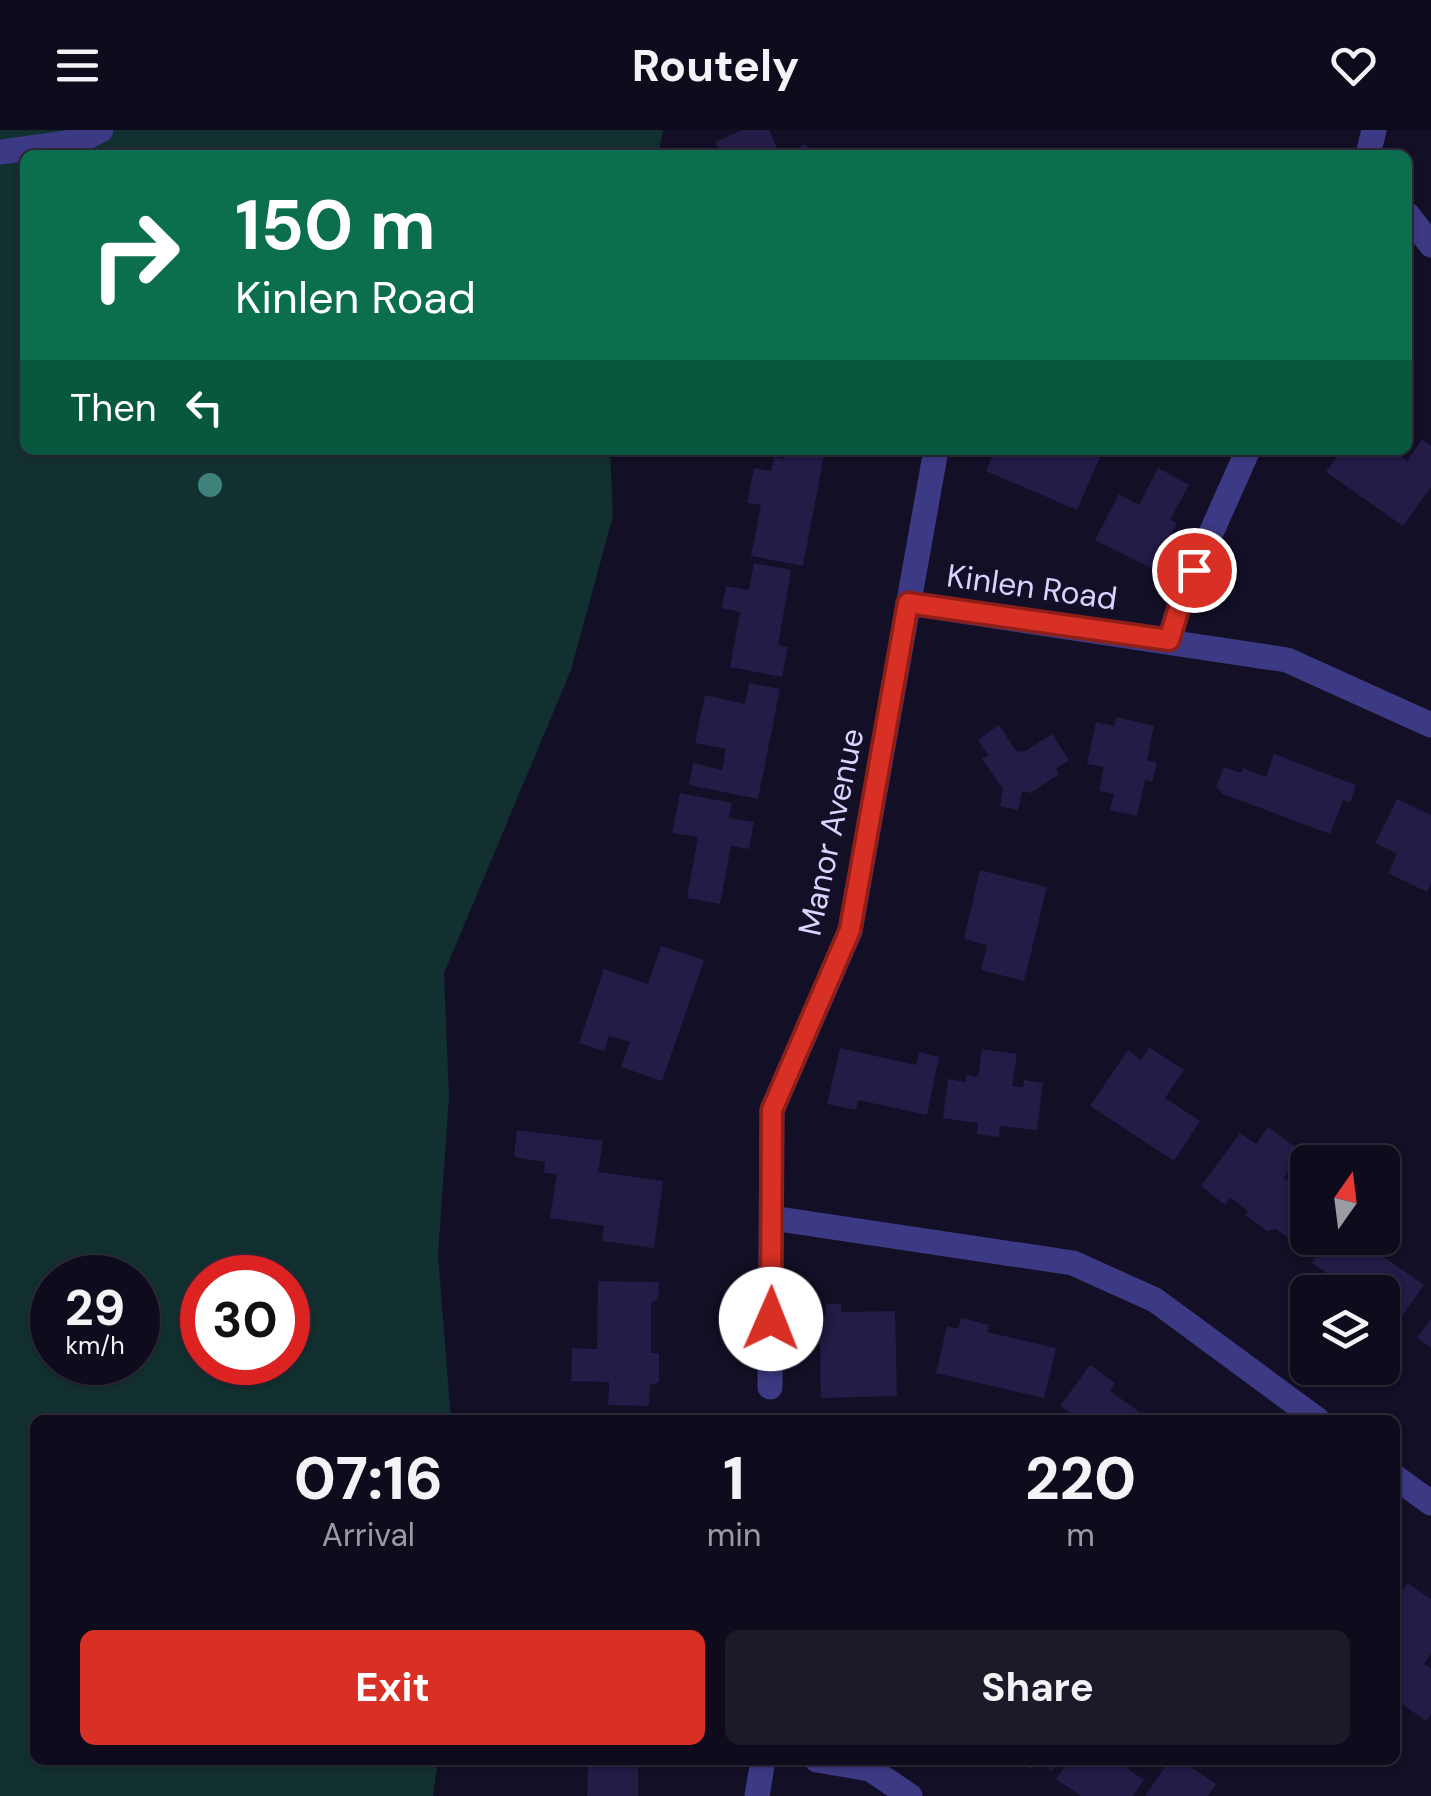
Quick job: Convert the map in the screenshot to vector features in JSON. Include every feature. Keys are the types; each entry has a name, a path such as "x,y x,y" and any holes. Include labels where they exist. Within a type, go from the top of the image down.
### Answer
{"street":[{"path":"0,152 80,141 101,130"},
{"path":"1412,219 1431,245"},
{"name":"Manor Avenue","path":"770,1387 772,1110 850,930 935,455"},
{"path":"1169,640 1182,598 1246,455"},
{"name":"Kinlen Road","path":"908,603 1287,660 1431,725"},
{"path":"772,1218 1073,1263 1155,1300 1311,1415"},
{"path":"1400,1481 1431,1504"},
{"path":"757,1796 762,1765"},
{"path":"847,1765 870,1769 910,1796"}],"green space":[{"path":"0,130 663,130 659,150 20,150 20,455 610,455 613,516 571,670 444,973 449,1097 438,1255 451,1415 30,1415 30,1765 437,1765 433,1796 0,1796"}],"building":[{"path":"742,130 769,130 778,150 719,150 715,142"},
{"path":"1422,439 1431,446 1431,487 1403,526 1326,472 1338,455 1399,455 1407,461"},
{"path":"785,455 824,455 803,566 751,556 761,505 747,503 754,468 771,471 774,457 784,459"},
{"path":"993,455 1101,455 1077,510 986,471"},
{"path":"1158,468 1189,485 1170,520 1177,523 1153,569 1095,540 1119,494 1139,505"},
{"path":"754,563 791,570 778,645 788,647 782,677 730,667 740,612 722,608 726,586 749,590"},
{"path":"749,683 780,689 758,799 689,785 693,763 722,770 726,749 695,743 705,695 745,704"},
{"path":"1116,717 1154,726 1147,760 1157,763 1152,782 1145,780 1137,816 1110,810 1114,794 1099,791 1104,767 1087,764 1096,722 1114,726"},
{"path":"999,725 1016,751 1024,752 1052,734 1069,760 1056,769 1059,774 1031,793 1022,791 1018,810 1000,806 1003,789 982,759 988,755 978,740"},
{"path":"1274,754 1356,785 1350,803 1343,800 1330,834 1223,794 1216,787 1224,767 1241,773 1243,768 1266,777"},
{"path":"680,793 732,803 729,818 754,822 749,849 731,846 720,904 687,898 698,837 672,833"},
{"path":"1397,799 1431,815 1431,883 1427,892 1388,873 1397,854 1375,843"},
{"path":"980,870 1047,887 1024,981 981,970 987,945 964,939"},
{"path":"661,946 704,960 662,1081 621,1067 630,1042 609,1036 604,1051 579,1043 604,969 648,984"},
{"path":"1149,1047 1184,1070 1165,1098 1200,1121 1174,1161 1090,1106 1128,1050 1141,1060"},
{"path":"840,1048 916,1065 919,1052 939,1057 927,1115 858,1100 856,1110 827,1104"},
{"path":"982,1049 1017,1054 1012,1086 1023,1087 1024,1080 1043,1083 1037,1130 1000,1126 999,1137 977,1134 978,1123 943,1118 948,1079 966,1082 966,1075 978,1077"},
{"path":"1268,1127 1292,1145 1290,1168 1283,1178 1290,1183 1290,1239 1276,1229 1267,1231 1245,1215 1248,1211 1230,1197 1225,1205 1201,1186 1240,1133 1256,1144"},
{"path":"517,1130 603,1141 598,1172 663,1181 654,1248 602,1241 604,1226 550,1218 557,1174 544,1173 545,1162 514,1157"},
{"path":"1318,1255 1381,1255 1424,1285 1400,1319 1400,1275 1329,1275 1312,1263"},
{"path":"598,1281 659,1282 658,1299 651,1303 651,1353 659,1353 659,1382 650,1385 649,1406 608,1405 609,1382 571,1381 572,1348 597,1349"},
{"path":"826,1304 841,1304 841,1312 895,1311 897,1396 821,1398 820,1344 808,1345 807,1314 826,1315"},
{"path":"961,1318 989,1325 987,1332 1056,1348 1044,1398 936,1373 947,1326 958,1329"},
{"path":"1431,1319 1431,1348 1417,1338"},
{"path":"1090,1365 1115,1383 1110,1391 1144,1415 1073,1415 1060,1406"},
{"path":"1408,1583 1431,1599 1431,1654 1424,1664 1431,1669 1431,1714 1426,1721 1400,1703 1400,1593"},
{"path":"588,1765 638,1765 638,1796 587,1796"},
{"path":"1066,1765 1129,1765 1127,1768 1144,1780 1133,1796 1081,1796 1056,1779"},
{"path":"1167,1765 1188,1765 1216,1784 1208,1796 1145,1796"}],"route":[{"path":"771,1319 772,1110 850,930 908,603 1169,640 1194,570"}]}
